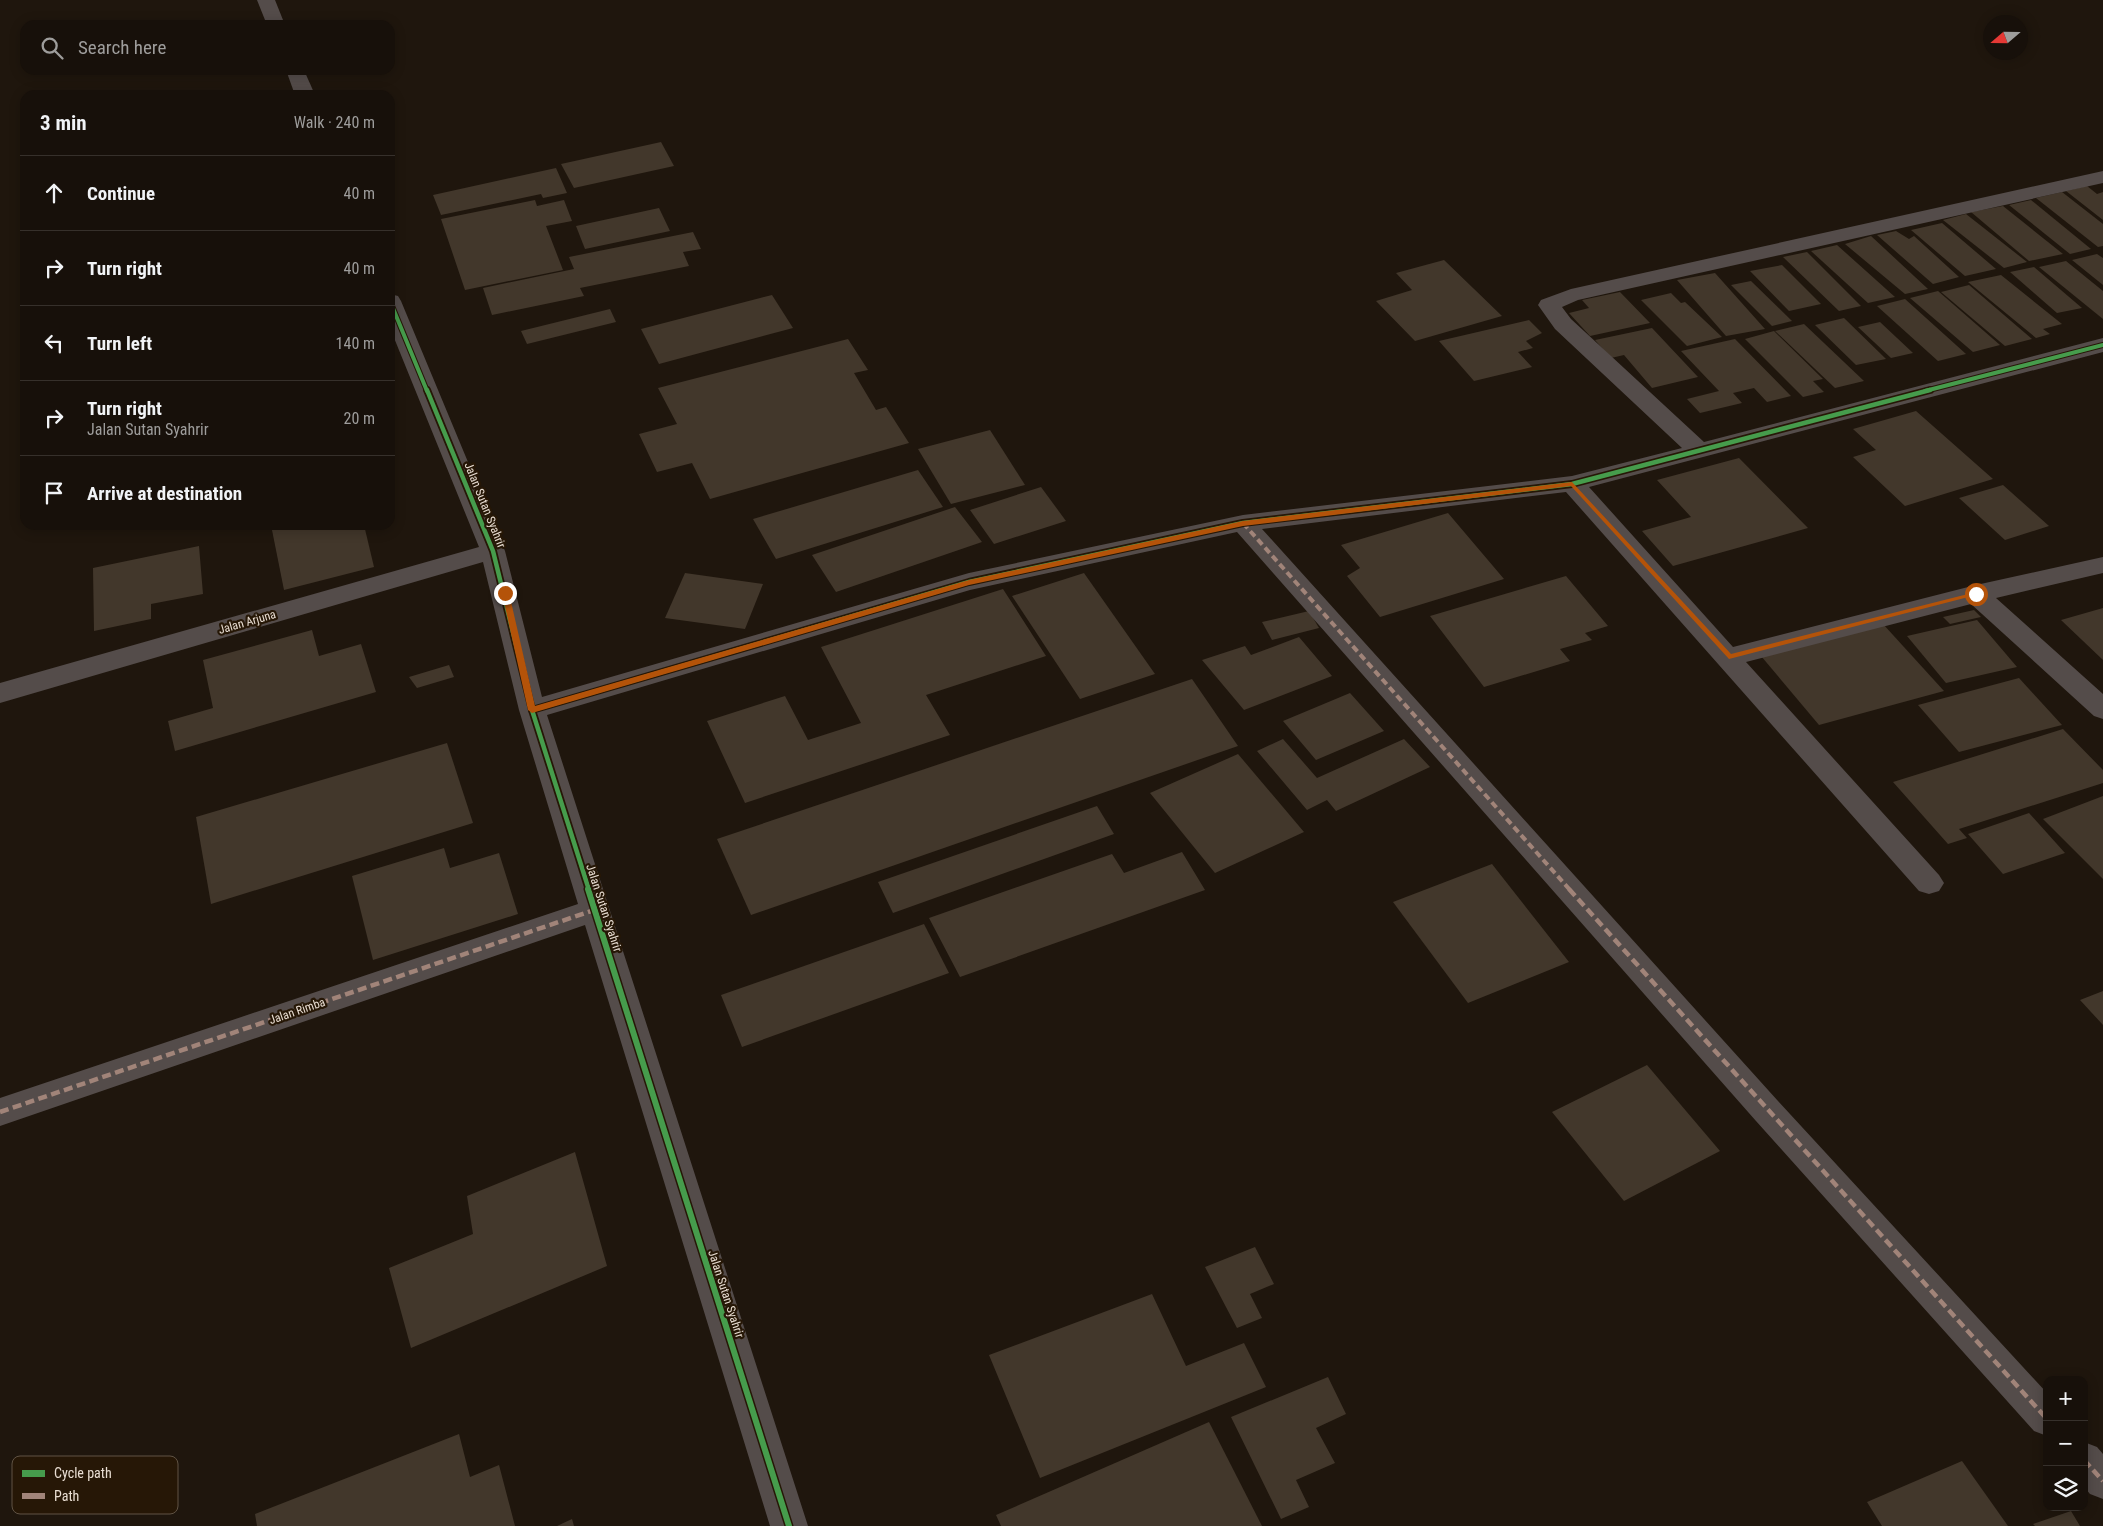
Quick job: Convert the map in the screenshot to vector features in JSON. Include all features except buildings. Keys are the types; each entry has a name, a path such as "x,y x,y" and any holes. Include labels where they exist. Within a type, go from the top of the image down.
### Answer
{"street":[{"path":"266,0 274,20"},
{"path":"297,75 303,90"},
{"path":"1700,450 1563,324 1549,305 1570,295 2103,177"},
{"name":"Jalan Sutan Syahrir","path":"395,313 494,551 532,710 789,1526"},
{"path":"532,710 969,582 1243,523 1572,484 2103,345"},
{"path":"1572,484 1729,657 1929,883"},
{"path":"1243,523 1761,1104 2043,1415"},
{"name":"Jalan Arjuna","path":"0,693 494,551"},
{"path":"1729,657 1976,594 2103,566"},
{"path":"1976,594 2103,709"},
{"name":"Jalan Rimba","path":"0,1112 594,910"},
{"path":"2088,1464 2103,1481"}],"marked path":[{"path":"1243,523 1767,1111 2043,1415"},
{"path":"0,1112 594,910"},
{"path":"2088,1464 2103,1481"}],"cycle path":[{"path":"395,313 493,551 532,710 789,1526"},
{"path":"532,710 969,582 1243,523 1572,484 2103,345"}],"route":[{"path":"505,593 532,710 969,582 1243,523 1572,484 1729,657 1976,594"}]}
